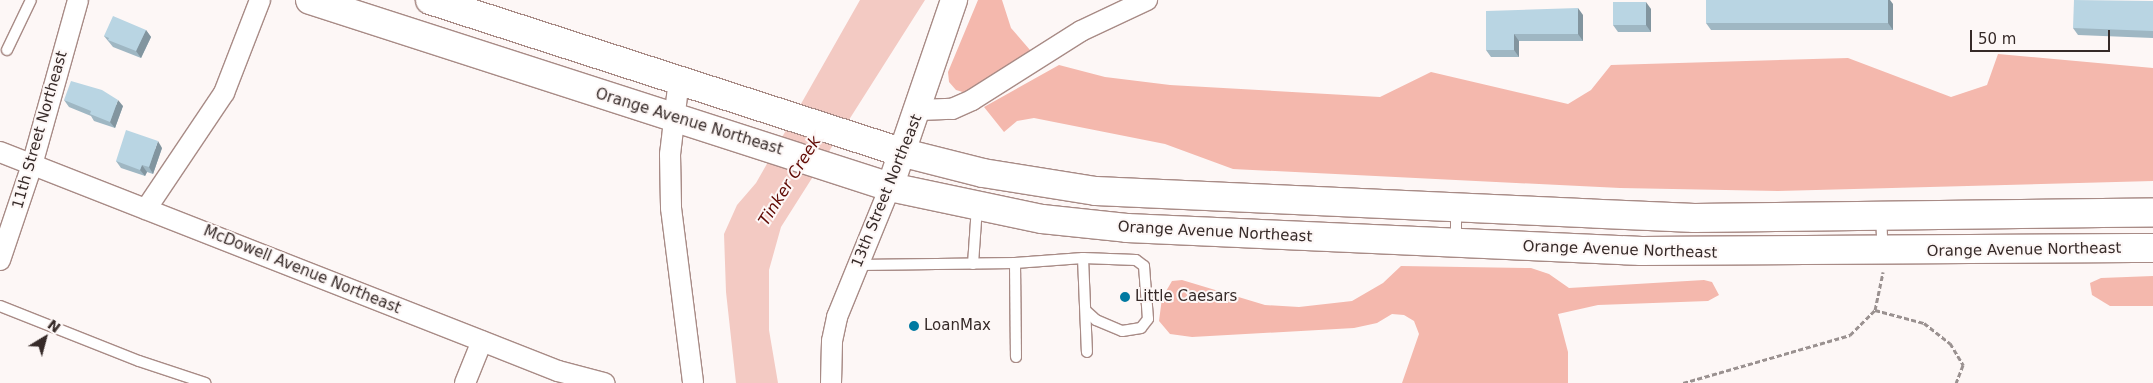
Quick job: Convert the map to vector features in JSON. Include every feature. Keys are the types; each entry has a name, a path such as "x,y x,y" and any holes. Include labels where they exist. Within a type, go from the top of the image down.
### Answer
{"highway":[{"name":"Orange Avenue Northeast","path":"310,0 890,187 977,207 1085,225 1456,244 1715,253 2153,248"},
{"path":"430,0 904,153 983,173 1096,191 1456,209 1694,218 2153,212"}],"street":[{"name":"11th Street Northeast","path":"0,260 32,165 78,0"},
{"path":"146,209 224,93 260,0"},
{"name":"13th Street Northeast","path":"831,383 832,341 837,317 904,153 954,0"},
{"path":"919,110 952,109 972,100 1080,31 1147,0"},
{"path":"679,80 672,118 671,208 693,383"},
{"name":"McDowell Avenue Northeast","path":"0,152 580,379 604,383"},
{"path":"466,383 482,341"}],"lane":[{"path":"7,50 31,0"},
{"path":"973,264 977,207"},
{"path":"1456,209 1456,244"},
{"path":"1881,216 1883,251"},
{"path":"858,265 1015,263 1083,258 1136,260 1144,266 1148,319 1141,328 1122,331 1102,324 1086,312"},
{"path":"1083,258 1088,352"},
{"path":"1015,263 1016,357"},
{"path":"0,306 139,361 205,383"}],"path":[{"path":"1683,383 1850,335 1864,324 1875,310 1883,276 1883,251"},
{"path":"1875,310 1924,323 1950,343 1963,365 1956,383"}],"shaded area":[{"path":"978,0 1002,0 1011,28 1030,50 1026,59 966,93 956,90 949,82 948,72"},
{"path":"1998,54 2153,68 2153,181 1778,191 1620,188 1233,169 1165,144 1034,118 1017,121 1004,132 984,107 1059,65 1105,77 1170,85 1380,97 1431,72 1568,104 1591,90 1611,65 1848,58 1951,97 1987,85"},
{"path":"1401,266 1531,268 1549,274 1569,288 1704,280 1712,282 1719,295 1708,301 1598,305 1558,314 1568,352 1568,383 1402,383 1419,334 1414,321 1404,315 1392,314 1377,323 1354,328 1192,337 1170,334 1159,321 1162,298 1172,281 1182,280 1265,305 1299,307 1352,301 1383,283"},
{"path":"2153,276 2153,306 2110,306 2092,295 2090,283 2101,278"}],"water":[{"name":"Tinker Creek","path":"860,0 925,0 781,227 769,270 769,330 778,383 736,383 726,292 724,234 737,205 756,183"}],"building":[{"path":"1706,0 1888,0 1888,23 1706,23"},
{"path":"2074,0 2153,1 2153,31 2073,28"},
{"path":"1613,2 1646,2 1646,25 1613,25"},
{"path":"1578,8 1578,34 1514,34 1514,50 1486,50 1486,11"},
{"path":"113,16 146,30 136,51 108,40 109,38 104,36"},
{"path":"71,81 102,90 118,100 110,122 90,114 91,111 64,100"},
{"path":"126,130 158,141 149,167 142,165 140,170 116,161"}],"place":[{"name":"Little Caesars","path":"1125,297"},
{"name":"LoanMax","path":"914,326"}]}
